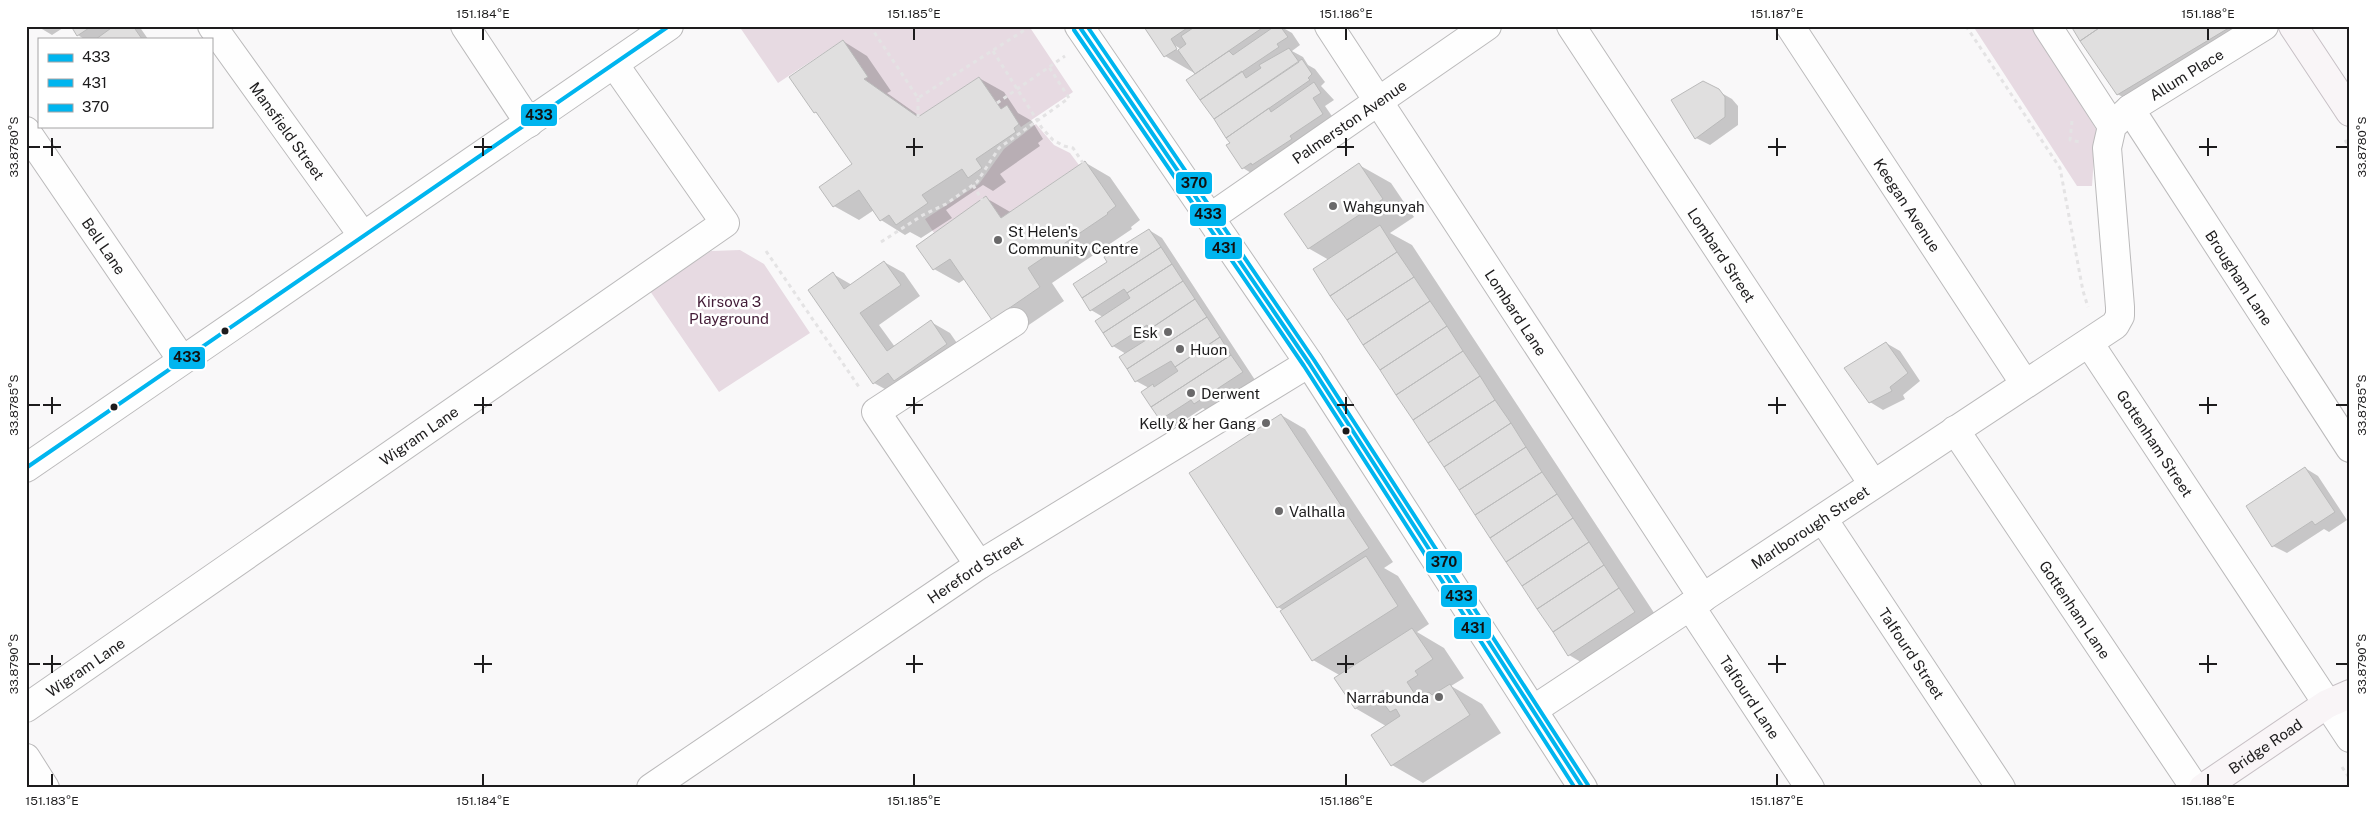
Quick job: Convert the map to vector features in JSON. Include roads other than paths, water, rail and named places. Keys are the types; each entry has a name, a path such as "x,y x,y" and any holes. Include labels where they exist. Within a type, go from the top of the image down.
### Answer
{"main road":[{"path":"2293,26 2350,112"},
{"name":"Bridge Road","path":"2203,788 2339,699 2350,680"}],"street":[{"name":"Mansfield Street","path":"212,26 363,236"},
{"path":"465,26 529,122"},
{"path":"26,468 669,26"},
{"path":"1079,26 1309,363 1583,788"},
{"name":"Lombard Lane","path":"1329,26 1697,602"},
{"name":"Palmerston Avenue","path":"1211,217 1487,26"},
{"name":"Lombard Street","path":"1570,26 1873,484"},
{"name":"Keegan Avenue","path":"1790,26 2025,384"},
{"name":"Brougham Lane","path":"2047,26 2121,117 2350,448"},
{"name":"Allum Place","path":"2121,117 2264,26"},
{"name":"Wigram Lane","path":"26,708 725,223 614,64"},
{"path":"2089,343 2115,325 2120,312 2107,148 2121,117"},
{"name":"Bell Lane","path":"26,131 36,164 182,360"},
{"path":"979,565 876,412 1014,322"},
{"name":"Marlborough Street","path":"1533,710 2089,343"},
{"name":"Gottenham Street","path":"2089,343 2339,699 2350,738"},
{"name":"Hereford Street","path":"651,788 979,565 1309,363"},
{"name":"Gottenham Lane","path":"1955,430 2195,788"},
{"name":"Talfourd Street","path":"1823,519 2001,788"},
{"name":"Talfourd Lane","path":"1697,602 1810,788"},
{"path":"26,758 45,788"}],"place":[{"name":"Wahgunyah","path":"1333,206"},
{"name":"St Helen's Community Centre","path":"998,240"},
{"name":"Esk","path":"1168,332"},
{"name":"Huon","path":"1180,349"},
{"name":"Derwent","path":"1191,393"},
{"name":"Kelly & her Gang","path":"1266,423"},
{"name":"Valhalla","path":"1279,511"},
{"name":"Narrabunda","path":"1439,697"}],"park label":[{"name":"Kirsova 3 Playground","path":"729,310"}]}
